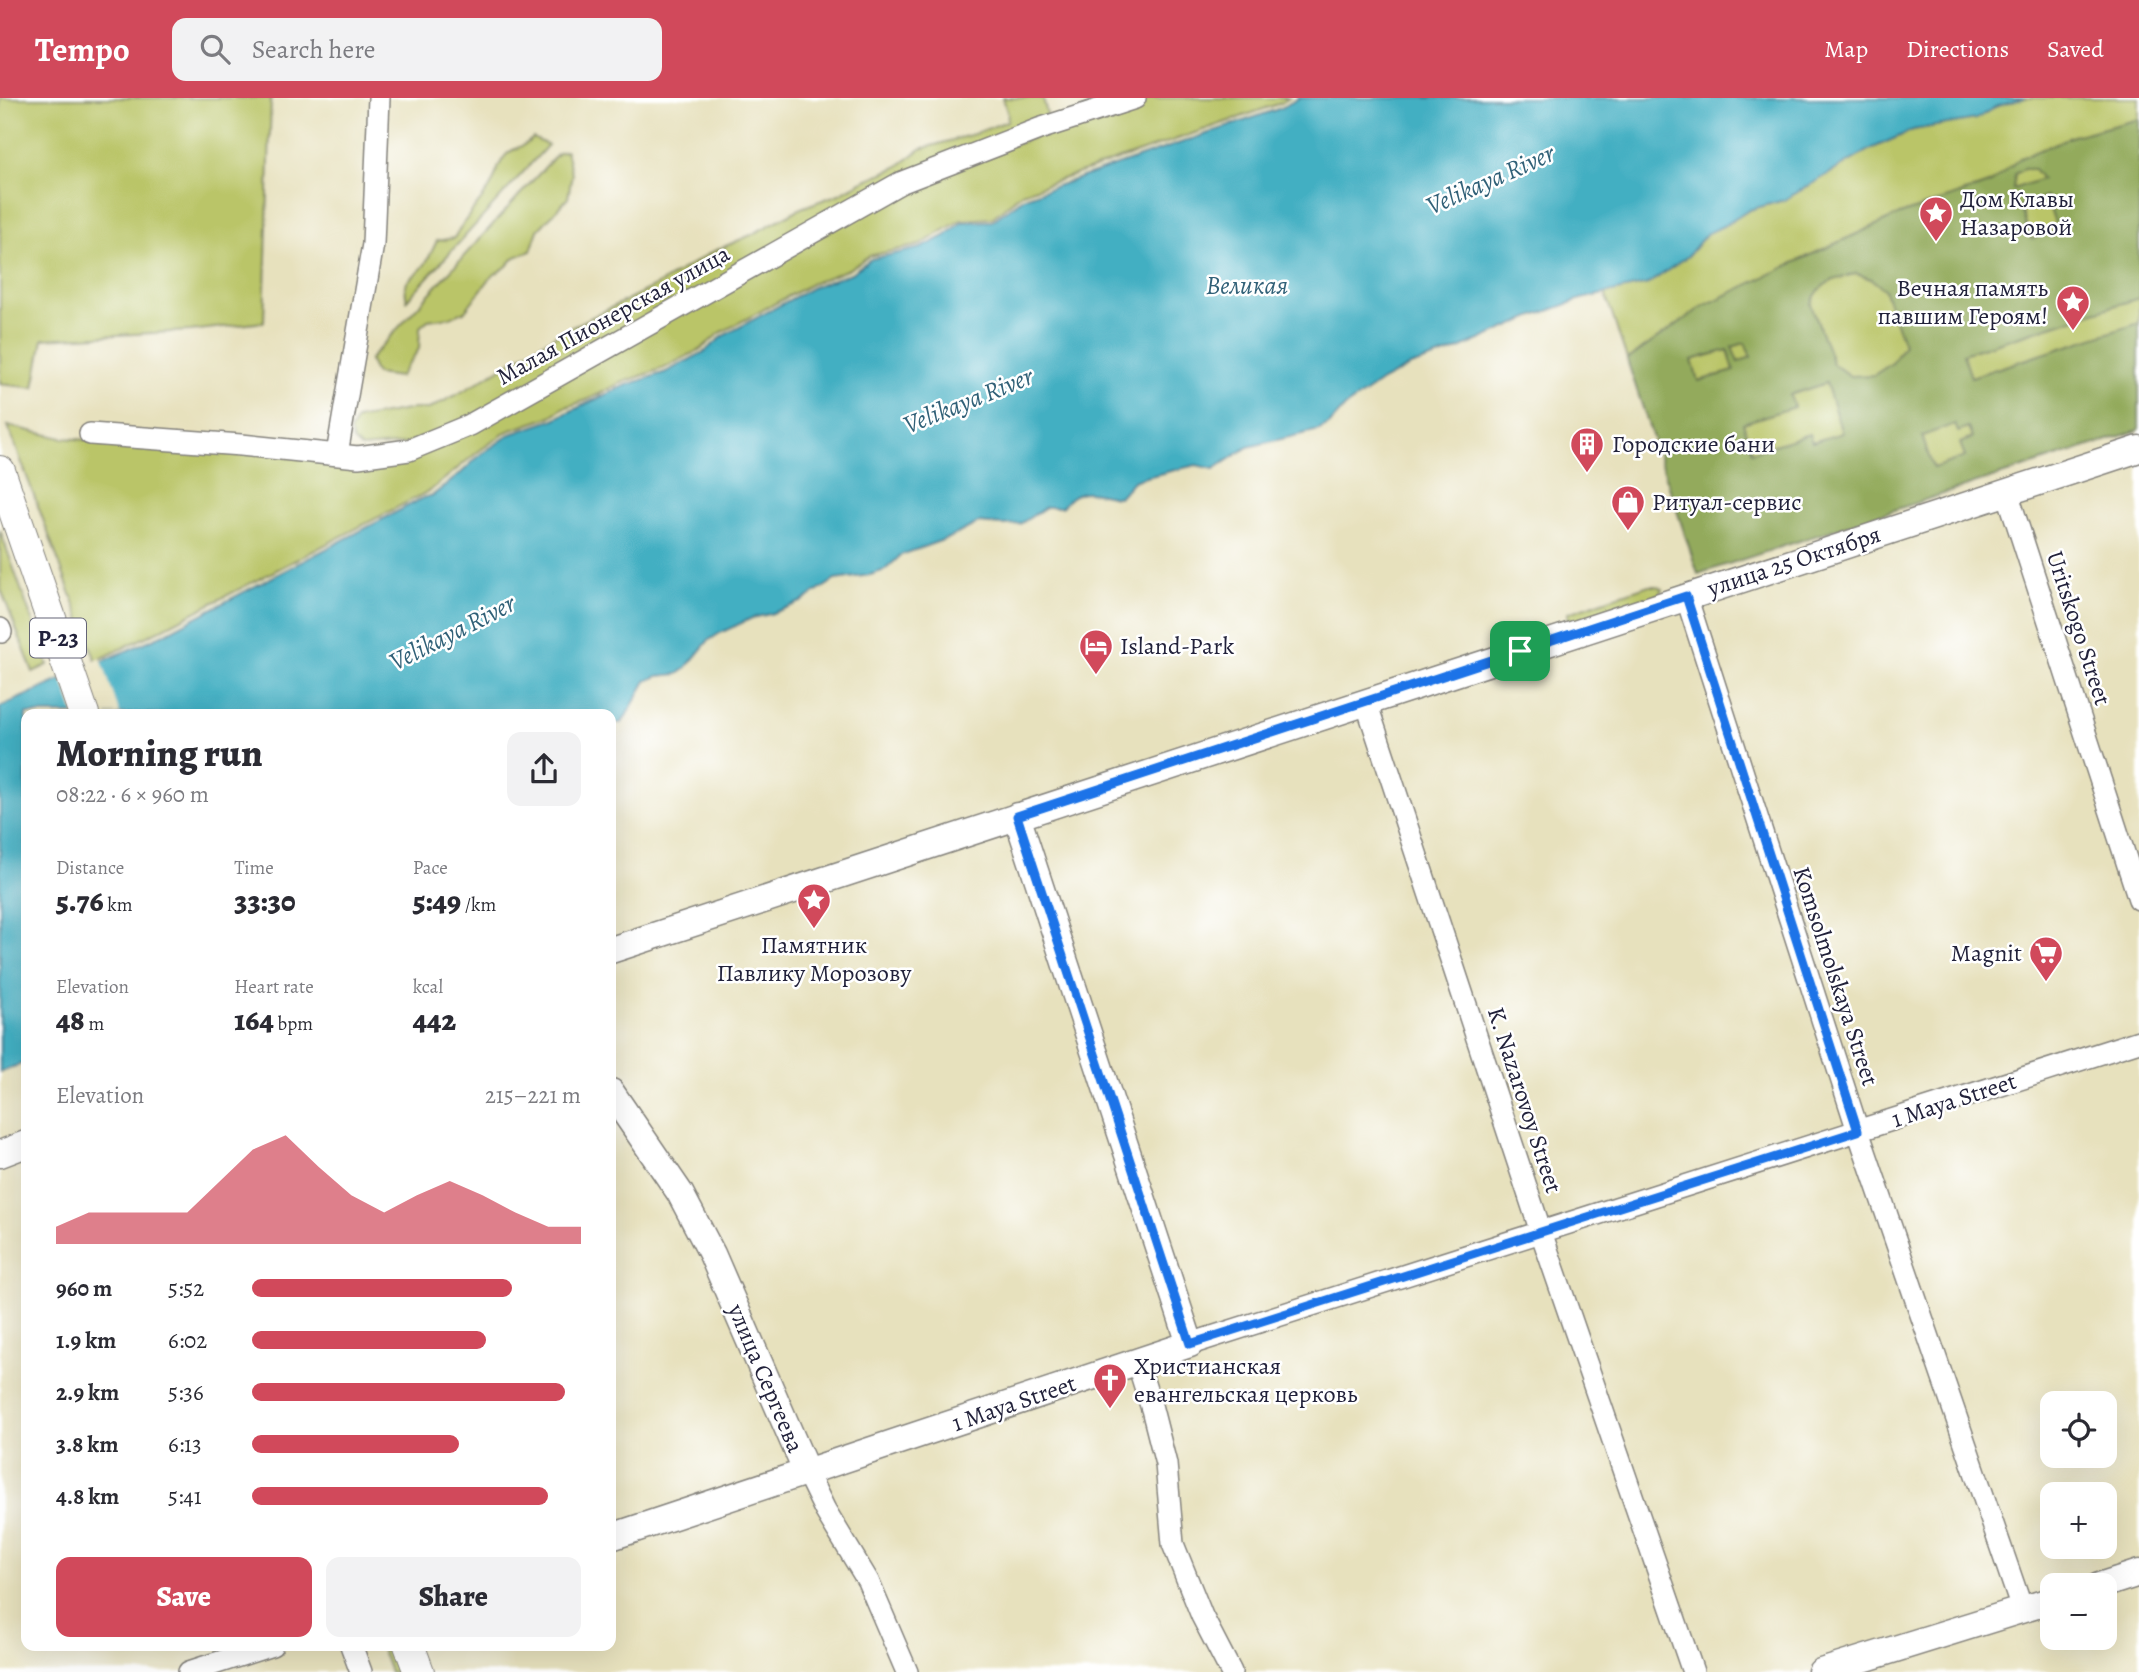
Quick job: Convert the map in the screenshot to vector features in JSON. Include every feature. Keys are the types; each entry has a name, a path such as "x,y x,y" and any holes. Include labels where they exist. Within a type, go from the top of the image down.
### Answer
{"highway":[{"name":"Р-23","path":"0,471 82,709"},
{"path":"412,1651 419,1672"}],"main road":[{"name":"улица 25 Октября","path":"616,948 2139,449"},
{"path":"1017,816 1190,1344"},
{"name":"улица Сергеева","path":"616,1099 680,1193 712,1254 807,1473"},
{"path":"0,1154 21,1146"},
{"name":"1 Maya Street","path":"616,1535 1190,1344"},
{"path":"2117,1580 2139,1573"},
{"path":"1821,1672 2040,1604"}],"street":[{"path":"337,454 373,244 379,98"},
{"name":"Малая Пионерская улица","path":"89,434 358,457 409,450 470,425 900,183 1039,130 1135,98"},
{"name":"Uritskogo Street","path":"2007,492 2139,900"},
{"name":"Komsolmolskaya Street","path":"1686,596 1858,1131 2022,1609"},
{"name":"K. Nazarovoy Street","path":"1366,702 1541,1232 1693,1672"},
{"name":"1 Maya Street","path":"1190,1344 2139,1041"},
{"path":"1137,1362 1166,1464 1173,1544 1202,1616 1231,1672"},
{"name":"улица Сергеева","path":"807,1473 825,1510 868,1581 907,1672"},
{"path":"189,1672 254,1651"},
{"path":"353,1651 361,1672"}],"green space":[{"path":"0,98 271,98 264,322 190,331 43,339 34,388 0,384"},
{"path":"1003,98 1043,98 1047,114 1044,120 466,419 407,444 361,448 353,441 350,431 357,419 413,409 429,409 558,334 657,285 712,252 801,208 897,167 921,149 974,134 1007,121 1008,114"},
{"path":"1150,98 1289,98 1022,193 992,218 961,220 920,245 869,256 849,269 813,283 720,333 701,349 664,368 621,383 587,400 563,408 550,417 508,431 431,490 96,661 8,426 62,438 240,451 414,456 901,188 1042,134"},
{"path":"2025,98 2139,98 2139,427 1698,572 1605,293 1648,284 1688,256 1706,234 1749,210 1784,200 1873,148 1913,130 1975,119 1995,107"},
{"path":"2139,119 2139,298 1963,354 1971,377 2139,323 2139,430 1698,574 1627,360 1703,306 1894,217 1991,183 2020,158 2073,136","holes":["2024,169 2034,169 2042,179 2013,189 2015,174","2046,197 2057,230 2031,239 2020,206","1856,274 1871,279 1884,289 1904,345 1892,363 1874,375 1850,376 1833,364 1811,304 1823,286","1745,343 1751,357 1738,362 1732,347","1728,350 1734,371 1698,381 1692,360","1826,383 1842,433 1812,442 1809,434 1752,452 1743,423 1794,407 1790,395","1955,424 1958,432 1968,428 1972,438 1960,443 1965,457 1933,468 1922,436"]},
{"path":"533,138 548,145 407,300 407,283 423,267 437,241 454,238 489,189 503,159 509,152"},
{"path":"566,151 572,174 568,198 538,230 531,251 515,257 492,276 464,312 428,320 420,327 419,349 399,377 376,374 369,360 558,153"},
{"path":"0,530 48,665 33,672 0,587"},
{"path":"1646,586 1662,589 1659,595 1571,624 1567,618 1568,613"},
{"path":"382,1651 395,1651 402,1672 390,1672"}],"water":[{"name":"Великая","path":"1299,98 2025,98 1995,107 1976,119 1913,130 1873,148 1784,200 1749,210 1706,234 1688,256 1648,284 1581,299 1529,318 1455,351 1410,366 1382,381 1345,407 1329,425 1319,430 1248,447 1214,469 1196,465 1133,481 1119,497 1082,492 1069,499 1062,507 1046,507 1020,524 978,523 951,537 901,555 885,570 835,580 801,602 752,618 720,633 708,641 678,674 658,676 646,681 622,723 616,723 616,709 21,709 21,1064 0,1072 0,707 164,634 433,495 481,454 511,434 552,420 624,386 666,372 704,352 723,336 815,286 851,273 871,259 921,248 945,236 962,222 992,221 1025,197 1281,108"}],"pier":[{"path":"101,658 118,709 72,709 61,676"}],"place":[{"name":"Дом Клавы Назаровой","path":"1936,243"},
{"name":"Вечная память павшим Героям!","path":"2073,332"},
{"name":"Городские бани","path":"1587,474"},
{"name":"Ритуал-сервис","path":"1628,532"},
{"name":"Island-Park","path":"1096,676"},
{"name":"Памятник Павлику Морозову","path":"814,930"},
{"name":"Magnit","path":"2046,983"},
{"name":"Христианская евангельская церковь","path":"1110,1410"}],"route":[{"path":"1686,596 1858,1131 1190,1344 1017,816 1520,651 1686,596"}],"water label":[{"name":"Velikaya River","path":"1490,179"},
{"name":"Velikaya River","path":"968,400"},
{"name":"Velikaya River","path":"452,632"}]}
